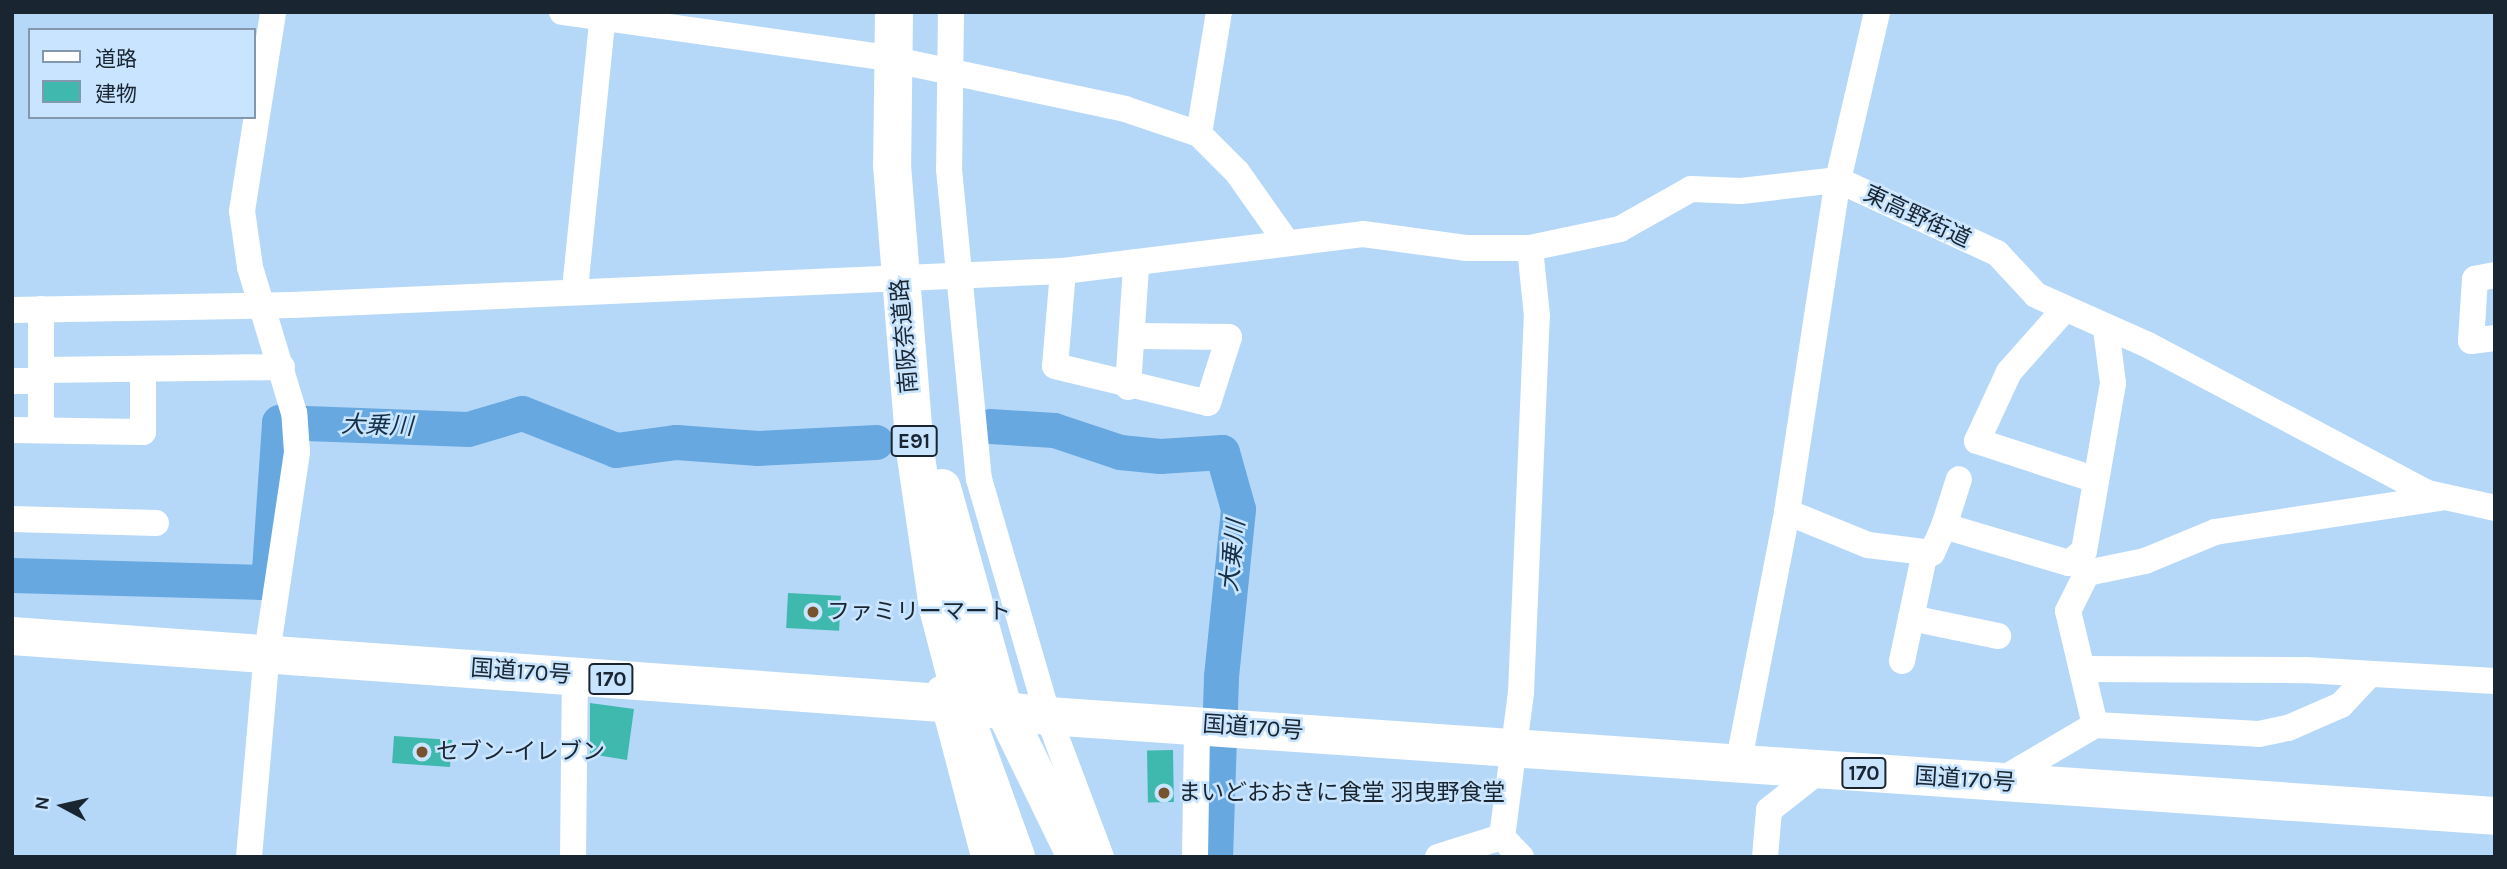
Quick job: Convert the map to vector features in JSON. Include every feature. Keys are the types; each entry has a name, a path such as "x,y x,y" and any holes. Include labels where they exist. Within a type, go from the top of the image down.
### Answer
{"highway":[{"name":"南阪奈道路","path":"894,12 892,165 915,450 938,608 984,775 1016,857"},
{"name":"南阪奈道路","path":"905,12 905,161 924,407 957,607 1003,782 1030,857"},
{"path":"924,407 1002,705 1076,857"},
{"name":"国道170号","path":"12,636 942,703 1048,716 1213,724 1514,749 2495,816"},
{"path":"984,775 999,857"}],"street":[{"path":"248,857 267,653 295,421 282,367 262,304 242,211 273,12"},
{"path":"562,12 881,57 1125,109 1199,134 1237,172 1285,240"},
{"path":"883,12 881,57 891,279 905,496 942,703 984,857"},
{"path":"951,12 947,71 959,276 979,479 1048,716 1084,820 1101,857"},
{"path":"1199,134 1219,12"},
{"path":"1738,765 1787,512 1838,180 1877,12"},
{"path":"575,289 606,32 603,16"},
{"name":"東高野街道","path":"12,310 262,304 575,289 1063,271 1136,265 1285,240 1363,234 1467,248 1530,248 1620,229 1690,189 1741,191 1838,180 1997,253 2036,295 2064,310 2443,498 2495,508"},
{"path":"1521,857 1502,836 1514,749 1537,316 1530,248"},
{"path":"1128,387 1136,336 1136,265"},
{"path":"1063,271 1055,366 1128,387 1208,403 1229,337 1136,336"},
{"path":"2495,275 2475,279 2471,341 2495,338"},
{"path":"41,309 41,430"},
{"path":"2064,310 2009,372 1977,441 2096,480"},
{"path":"1944,526 2069,562 2084,551 2113,383 2106,329"},
{"path":"12,381 41,376 143,369 282,367"},
{"path":"12,430 143,432 143,369"},
{"path":"1787,512 1868,545 1932,553 1959,479"},
{"path":"2095,725 2068,611 2087,573 2146,561 2215,532 2443,498"},
{"path":"12,519 156,523"},
{"path":"1902,661 1925,552"},
{"path":"1911,618 1998,636"},
{"path":"2082,669 2495,681"},
{"path":"573,857 575,676"},
{"path":"1997,782 2095,725 2259,734 2341,705 2369,676"},
{"path":"1195,857 1213,724"},
{"path":"1765,857 1769,810 1820,770"},
{"path":"1438,857 1502,836"}],"building":[{"name":"ファミリーマート","path":"788,593 841,596 839,631 786,628"},
{"path":"590,703 634,709 627,760 590,754"},
{"name":"セブン-イレブン","path":"394,736 452,740 450,767 392,763"},
{"path":"1147,750 1173,750 1174,802 1148,802"}],"waterway":[{"name":"大乗川","path":"12,575 261,582 269,570 279,422 468,429 522,413 616,450 676,442 758,448 876,442"},
{"name":"大乗川","path":"990,426 1054,430 1120,452 1160,456 1222,452 1238,509 1221,677 1215,857"}],"place":[{"name":"ファミリーマート","path":"813,612"},
{"name":"セブン-イレブン","path":"422,752"},
{"name":"まいどおおきに食堂 羽曳野食堂","path":"1164,793"}]}
